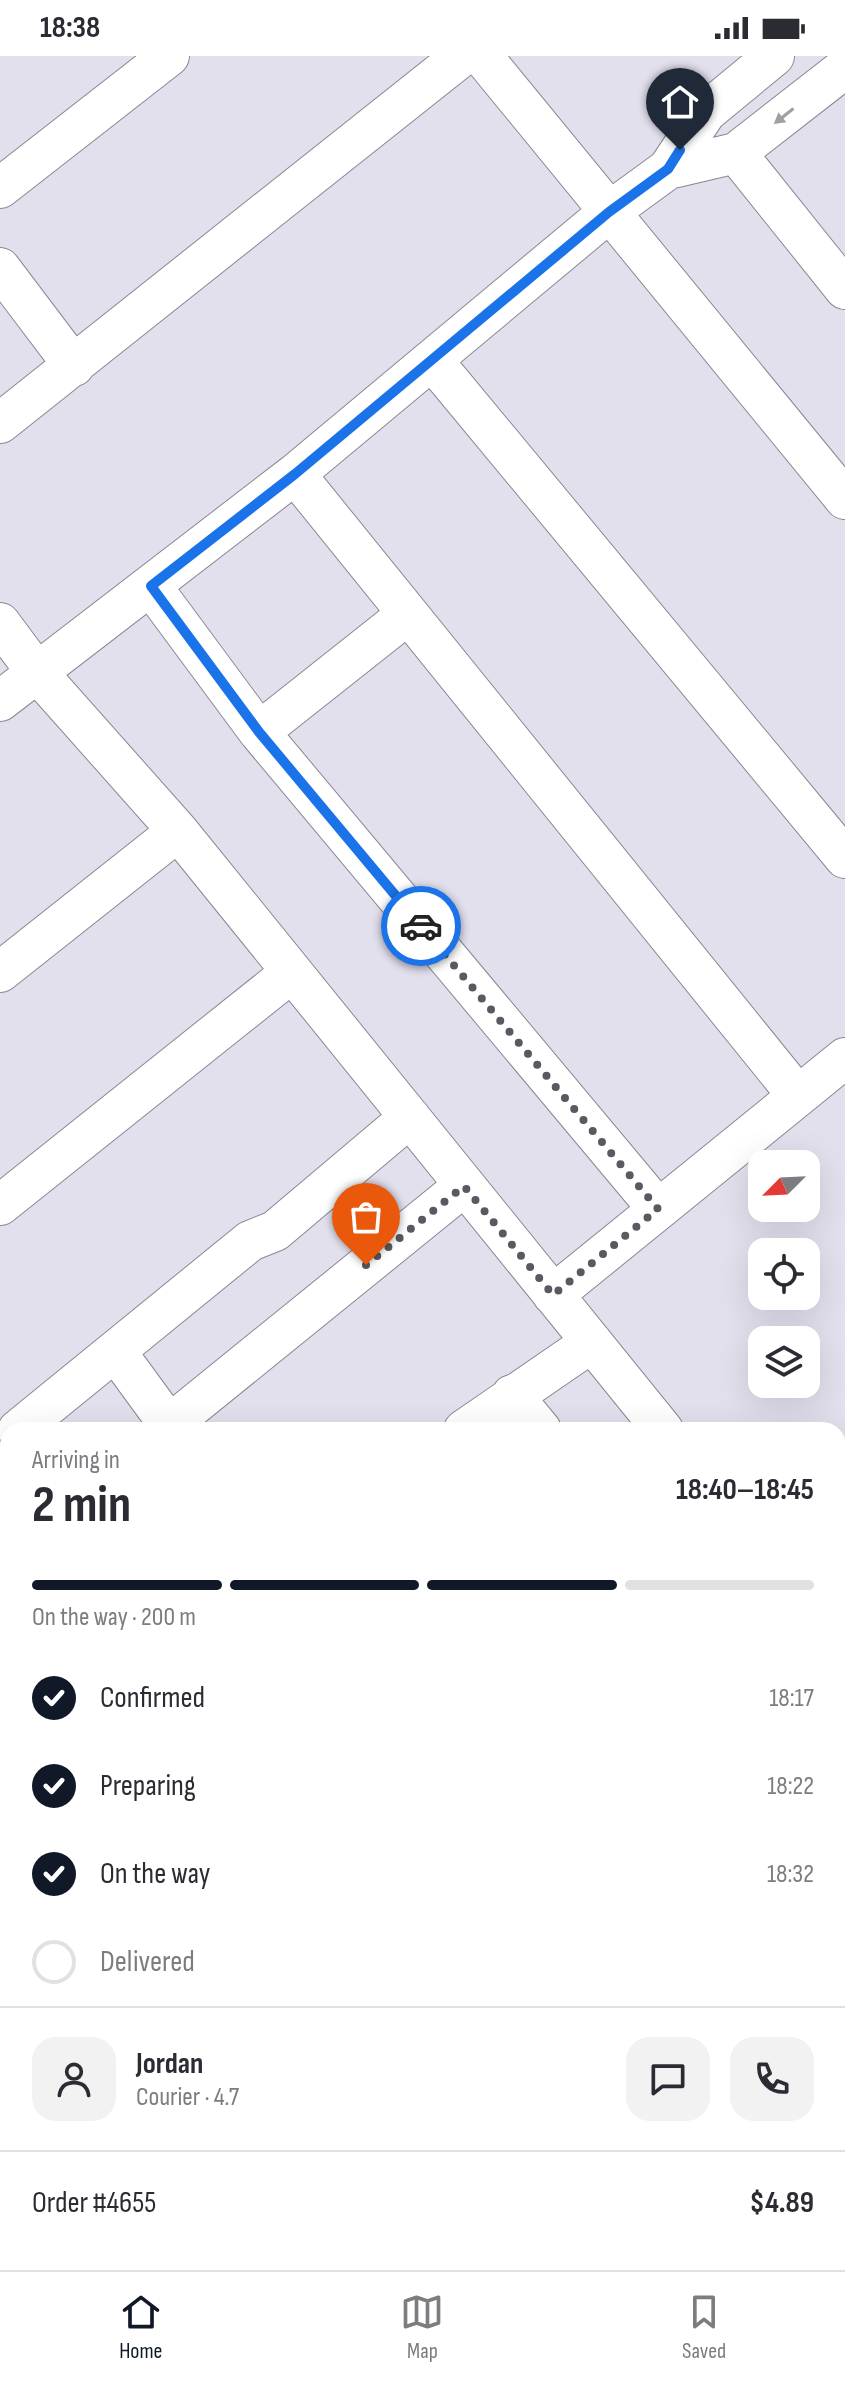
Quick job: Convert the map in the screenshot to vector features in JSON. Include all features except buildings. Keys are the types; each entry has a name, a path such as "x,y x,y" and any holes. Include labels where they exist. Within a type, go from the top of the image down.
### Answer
{"street":[{"path":"0,188 169,56"},
{"path":"0,423 462,56"},
{"path":"482,56 845,499"},
{"path":"0,701 35,670 151,586 295,474 609,212 668,169 706,112 774,56"},
{"path":"668,169 736,153 845,68"},
{"path":"736,153 845,289"},
{"path":"0,268 74,366"},
{"path":"432,360 845,858"},
{"path":"295,474 798,1096"},
{"path":"151,586 259,732 658,1209"},
{"path":"259,732 408,614"},
{"path":"0,623 35,670 178,831 657,1422"},
{"path":"0,972 178,831"},
{"path":"0,1205 292,972"},
{"path":"553,1295 845,1058"},
{"path":"28,1422 250,1241 275,1231 410,1117"},
{"path":"176,1422 464,1186"},
{"path":"475,1422 592,1342"},
{"path":"116,1352 165,1422"},
{"path":"512,1395 534,1422"}],"way so far":[{"path":"366,1265 464,1186 553,1295 658,1209 421,926"}],"route":[{"path":"421,926 259,732 151,586 295,474 609,212 668,169 680,150"}]}
